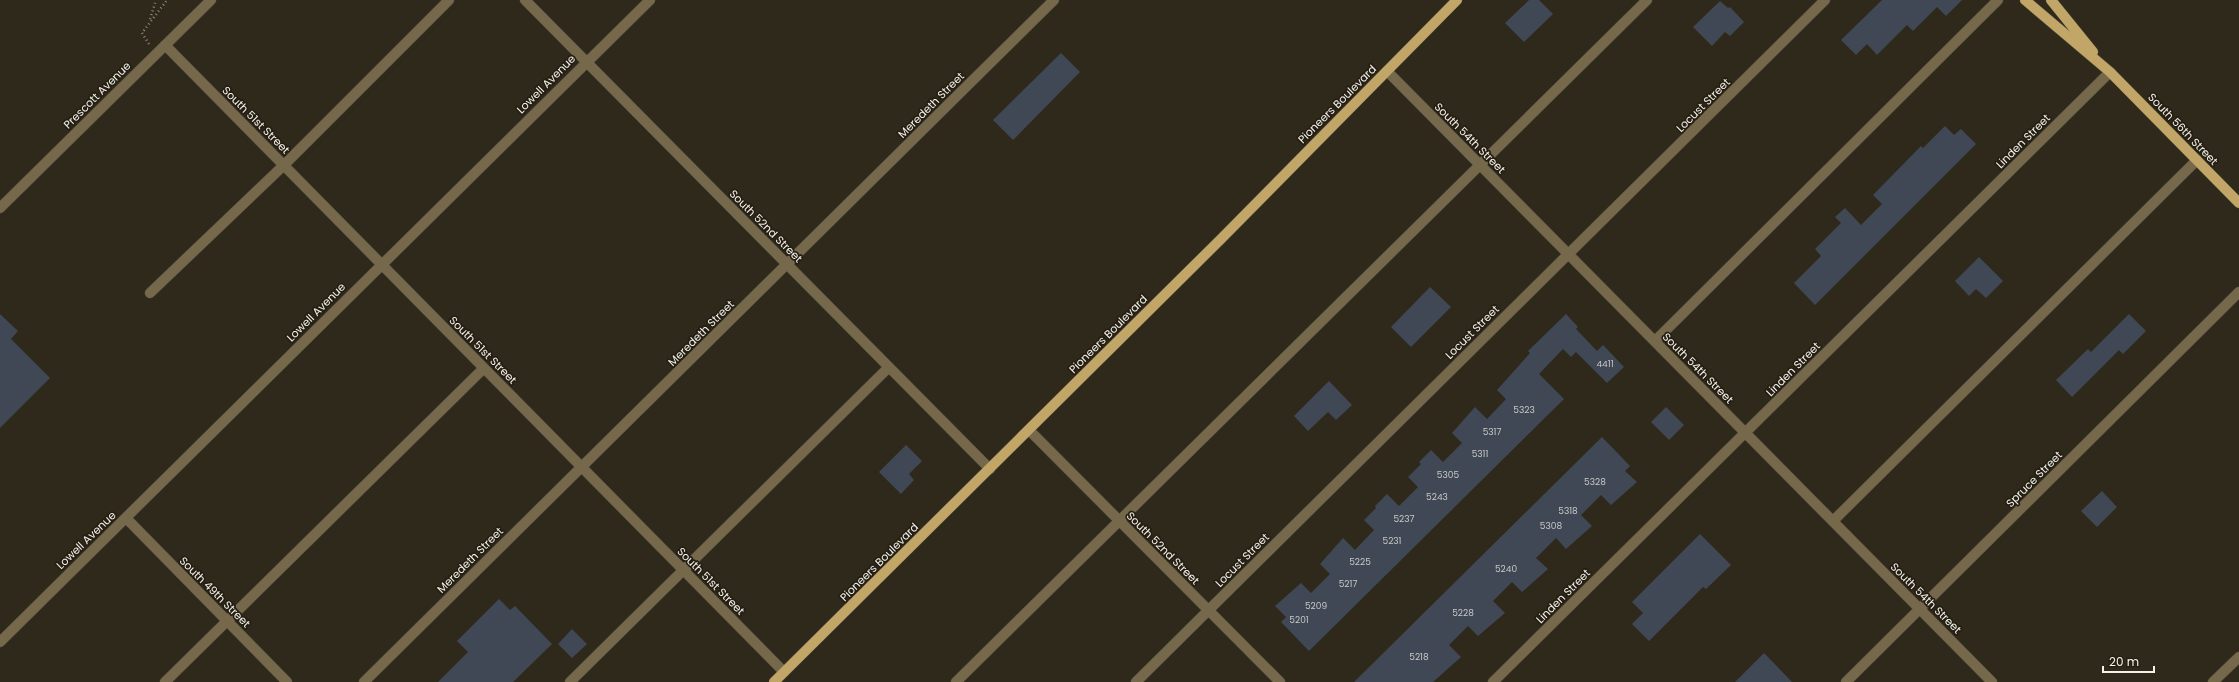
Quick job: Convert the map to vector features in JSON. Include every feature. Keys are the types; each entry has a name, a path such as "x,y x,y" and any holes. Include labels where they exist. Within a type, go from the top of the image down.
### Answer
{"main road":[{"name":"Pioneers Boulevard","path":"774,682 990,469 1457,0"},
{"name":"South 56th Street","path":"2025,0 2110,72 2239,203"},
{"name":"South 56th Street","path":"2051,0 2110,72"}],"street":[{"name":"Prescott Avenue","path":"0,208 211,0"},
{"path":"150,293 284,165 449,0"},
{"name":"South 52nd Street","path":"525,0 990,469"},
{"name":"Lowell Avenue","path":"0,642 381,264 650,0"},
{"name":"Meredeth Street","path":"364,682 1054,0"},
{"path":"956,682 1647,0"},
{"name":"Locust Street","path":"1136,682 1825,0"},
{"path":"1655,341 1998,0"},
{"name":"South 51st Street","path":"165,45 784,672"},
{"name":"South 54th Street","path":"1387,71 1992,682"},
{"name":"Linden Street","path":"1493,682 2110,72"},
{"path":"1833,521 2197,160"},
{"name":"Spruce Street","path":"1846,682 2239,292"},
{"path":"570,682 889,367"},
{"path":"164,682 484,368"},
{"name":"South 52nd Street","path":"1029,430 1280,682"},
{"name":"South 49th Street","path":"126,518 287,682"},
{"path":"2214,682 2239,657"}],"path":[{"path":"149,22 156,0"},
{"path":"157,53 143,38 142,33 167,0"}],"building":[{"path":"1529,0 1539,0 1553,14 1524,42 1505,23"},
{"path":"1882,0 1962,0 1946,16 1937,7 1913,31 1907,25 1877,55 1867,44 1856,55 1841,40"},
{"path":"1720,1 1728,8 1730,7 1744,22 1730,36 1725,32 1712,46 1693,27"},
{"path":"1061,53 1080,72 1013,140 993,120"},
{"path":"1945,126 1954,135 1961,129 1976,144 1815,305 1794,283 1821,256 1815,249 1841,223 1835,217 1845,208 1861,225 1882,204 1873,195 1921,146 1923,148"},
{"path":"1979,257 2003,281 1986,298 1976,289 1969,296 1955,281"},
{"path":"1430,287 1451,307 1411,347 1391,327"},
{"path":"0,314 18,331 11,339 50,378 0,428"},
{"path":"1566,314 1578,327 1576,329 1597,351 1603,345 1624,367 1607,383 1576,352 1571,357 1563,349 1539,374 1564,399 1309,651 1281,622 1286,617 1275,606 1301,583 1311,593 1330,574 1320,564 1343,538 1355,550 1374,530 1364,520 1387,494 1399,506 1418,487 1408,477 1421,464 1419,462 1431,450 1443,462 1462,443 1452,433 1475,407 1487,419 1506,399 1497,390 1530,353 1528,351"},
{"path":"2129,314 2146,331 2123,354 2119,350 2072,397 2056,380 2088,349 2091,352"},
{"path":"1329,381 1352,405 1336,420 1328,412 1308,431 1294,416"},
{"path":"1666,407 1684,425 1669,440 1651,422"},
{"path":"1602,437 1630,466 1625,471 1637,482 1611,505 1601,495 1581,515 1592,526 1566,549 1556,538 1536,558 1548,569 1522,592 1512,582 1493,601 1505,613 1478,636 1468,626 1449,645 1461,657 1433,682 1354,682"},
{"path":"906,445 922,461 909,474 914,480 901,494 879,472"},
{"path":"2102,491 2117,507 2097,527 2081,511"},
{"path":"1700,534 1731,565 1706,589 1703,587 1649,641 1632,624 1643,613 1632,602"},
{"path":"499,599 510,610 515,606 552,644 513,682 438,682 468,652 457,641"},
{"path":"572,629 587,644 572,658 558,644"},
{"path":"1764,653 1792,682 1735,682"}]}
